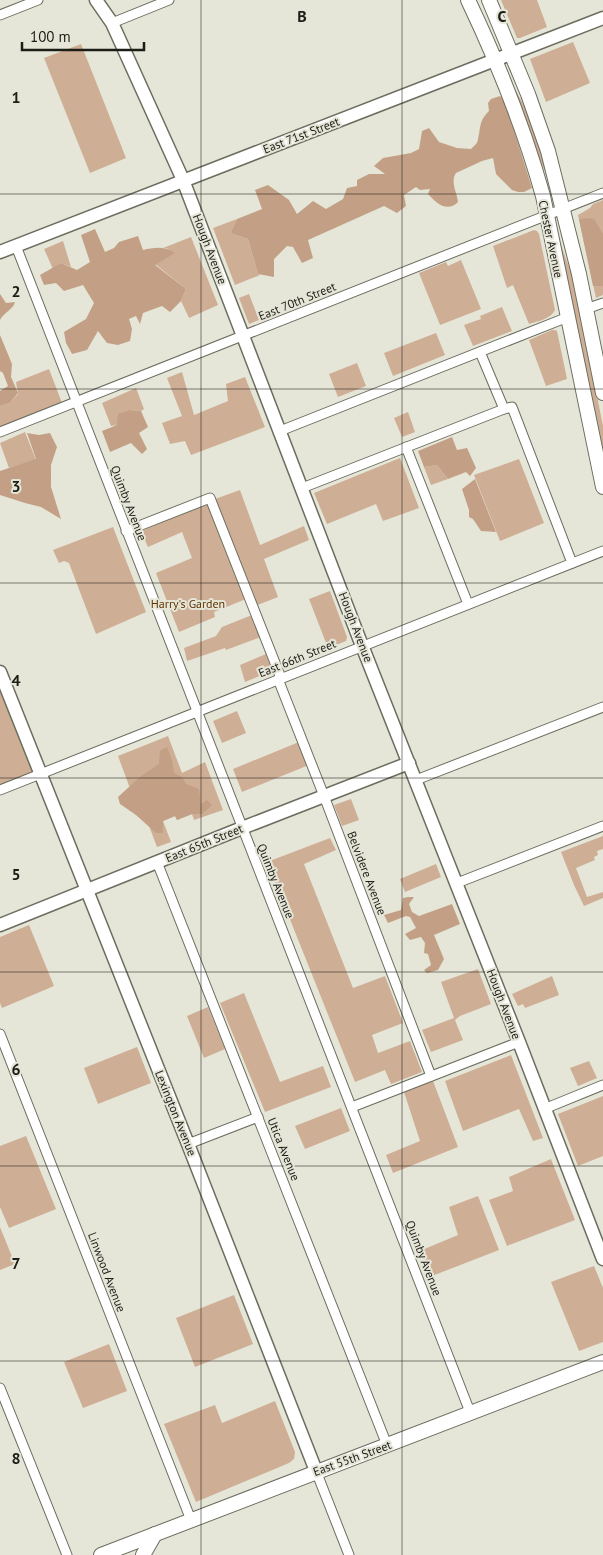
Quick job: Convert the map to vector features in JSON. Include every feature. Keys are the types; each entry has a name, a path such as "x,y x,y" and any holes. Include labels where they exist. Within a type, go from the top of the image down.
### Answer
{"main road":[{"name":"Chester Avenue","path":"468,0 495,59 517,116 543,196 603,487"},
{"name":"Chester Avenue","path":"489,0 548,151 564,209 603,393"},
{"name":"East 55th Street","path":"103,1555 316,1471 603,1362"},
{"path":"143,1555 155,1534"}],"street":[{"path":"0,15 38,0"},
{"name":"Hough Avenue","path":"96,0 112,23 184,180 362,646 457,883 603,1259"},
{"path":"112,23 169,0"},
{"name":"East 71st Street","path":"0,252 603,18"},
{"name":"East 70th Street","path":"0,432 603,193"},
{"name":"Quimby Avenue","path":"16,246 470,1412"},
{"path":"586,310 603,303"},
{"path":"280,431 568,318"},
{"path":"480,352 504,408"},
{"path":"302,488 504,408 512,407 572,563"},
{"path":"406,447 468,604"},
{"name":"Belvidere Avenue","path":"126,531 210,498 431,1076"},
{"name":"East 66th Street","path":"0,790 603,550"},
{"name":"Lexington Avenue","path":"0,672 349,1555"},
{"path":"416,780 603,708"},
{"name":"East 65th Street","path":"0,925 409,763"},
{"path":"457,883 603,826"},
{"name":"Utica Avenue","path":"157,862 387,1445"},
{"name":"Linwood Avenue","path":"0,1034 191,1520"},
{"path":"352,1107 519,1042"},
{"path":"544,1109 603,1085"},
{"path":"188,1144 258,1117"},
{"path":"0,1388 67,1555"}],"green space":[{"path":"501,0 537,0 547,27 517,38"},
{"path":"573,42 590,83 546,102 530,59"},
{"path":"81,44 126,158 90,173 44,58"},
{"path":"515,89 528,113 550,177 548,178 535,149"},
{"path":"603,200 603,295 596,298 578,215 593,204"},
{"path":"237,219 230,233 248,239 258,274 260,275 235,285 213,228"},
{"path":"534,230 539,234 555,310 547,318 529,324 513,285 507,288 493,246"},
{"path":"191,237 218,305 189,318 181,301 186,289 155,264 169,249 163,248"},
{"path":"63,241 71,267 61,263 53,269 44,249"},
{"path":"560,245 574,281 603,426 603,458"},
{"path":"461,260 481,309 440,325 419,273 446,262 448,266"},
{"path":"249,294 259,320 249,324 239,298"},
{"path":"502,307 512,331 473,346 464,325 481,319 480,316"},
{"path":"552,330 557,331 567,379 546,386 529,340"},
{"path":"436,333 445,355 393,376 384,353"},
{"path":"357,363 366,386 338,397 329,374"},
{"path":"49,369 62,403 0,428 0,406 10,403 18,394 16,382"},
{"path":"182,372 194,415 228,401 226,384 245,377 265,427 191,455 185,441 170,444 162,423 182,416 167,378"},
{"path":"136,388 144,409 141,411 130,410 117,425 111,426 102,403"},
{"path":"408,412 415,432 402,437 394,418"},
{"path":"25,432 36,460 9,468 0,443"},
{"path":"400,458 419,508 383,521 376,504 327,524 314,493"},
{"path":"519,459 544,523 500,541 474,475"},
{"path":"437,465 448,479 431,485 424,467"},
{"path":"240,490 260,545 304,526 309,540 264,559 278,597 255,606 215,499"},
{"name":"Harry's Garden","path":"208,503 246,599 214,612 215,617 179,632 156,573 192,558 182,532 148,547 141,531"},
{"path":"113,527 146,612 96,634 69,563 64,561 59,563 53,550"},
{"path":"330,591 347,637 346,641 328,648 309,599"},
{"path":"252,615 261,637 226,650 225,648 187,661 184,648 216,636 222,627"},
{"path":"266,654 272,671 245,682 240,665"},
{"path":"0,671 41,774 0,790"},
{"path":"237,711 246,733 222,743 213,721"},
{"path":"168,736 182,773 205,762 223,810 194,820 192,814 177,820 175,816 163,821 171,842 157,847 143,810 138,810 118,756"},
{"path":"299,742 309,765 242,792 233,769"},
{"path":"351,799 359,820 342,826 334,805"},
{"path":"603,836 603,849 597,851 598,855 594,857 595,860 576,868 587,897 603,892 603,898 584,906 561,852"},
{"path":"330,838 336,850 304,864 353,988 385,976 403,1023 372,1035 378,1053 410,1041 422,1072 391,1084 385,1070 355,1082 267,862"},
{"path":"436,864 441,877 405,892 400,879"},
{"path":"29,925 54,986 2,1008 0,1003 0,937"},
{"path":"478,969 491,1004 460,1016 455,1020 463,1040 431,1052 422,1030 454,1018 441,982"},
{"path":"552,976 559,995 525,1008 523,1004 518,1006 512,994"},
{"path":"244,993 280,1082 323,1066 331,1087 265,1112 220,1003"},
{"path":"208,1007 225,1049 204,1058 187,1016"},
{"path":"137,1047 151,1083 98,1104 84,1068"},
{"path":"511,1055 543,1138 533,1141 519,1109 463,1131 445,1081"},
{"path":"589,1061 597,1078 578,1086 570,1068"},
{"path":"433,1081 458,1147 393,1173 386,1155 420,1141 404,1092"},
{"path":"603,1096 603,1156 578,1166 558,1114"},
{"path":"341,1108 350,1131 305,1149 295,1126"},
{"path":"26,1136 56,1209 9,1228 0,1207 0,1146"},
{"path":"551,1159 575,1220 507,1246 489,1200 513,1191 509,1177"},
{"path":"478,1196 499,1250 432,1276 422,1250 458,1235 449,1207"},
{"path":"0,1227 15,1264 0,1270"},
{"path":"594,1266 603,1288 603,1342 579,1351 551,1282"},
{"path":"234,1295 253,1344 195,1367 176,1318"},
{"path":"109,1344 127,1391 83,1408 64,1362"},
{"path":"275,1401 295,1452 294,1459 289,1463 196,1502 164,1424 215,1405 222,1423"}],"shaded area":[{"path":"500,96 505,101 532,188 524,192 512,190 496,174 493,158 482,161 456,173 454,176 458,202 454,205 450,207 442,206 428,194 430,189 420,190 416,187 404,195 406,206 397,213 384,206 308,240 313,258 302,263 293,247 287,246 274,259 274,277 258,274 248,239 230,233 237,219 262,209 255,190 268,185 289,200 297,214 313,201 326,209 343,199 347,188 357,186 357,180 369,174 385,174 374,166 383,158 411,153 419,149 422,131 429,128 439,142 457,148 471,149 477,142 482,121 489,111 488,103 491,99"},
{"path":"579,219 594,219 603,234 603,286 593,286"},
{"path":"95,229 105,252 114,248 119,242 138,236 143,250 160,248 175,253 155,265 186,289 181,301 170,312 162,306 143,313 140,324 136,316 129,319 132,329 130,341 118,345 107,343 98,331 87,350 72,354 66,343 64,332 86,319 94,303 83,285 64,291 56,283 44,285 40,275 61,263 77,270 90,262 81,235"},
{"path":"0,294 6,303 15,302 0,320"},
{"path":"0,335 12,364 11,377 18,393 10,403 0,406 0,391 8,386 3,373 0,371"},
{"path":"130,410 141,411 148,427 139,433 147,449 142,454 131,443 110,452 102,431 117,425 118,414"},
{"path":"27,433 39,435 50,433 57,447 51,465 51,487 61,519 41,507 0,495 0,471 36,459"},
{"path":"452,437 457,450 467,448 476,468 470,476 466,472 448,479 437,465 424,467 418,451"},
{"path":"475,479 496,532 481,531 473,519 469,517 469,510 462,489"},
{"path":"167,747 174,773 182,777 186,784 199,789 201,804 207,800 212,805 202,814 192,814 177,820 175,816 163,821 163,833 156,833 120,804 118,797 141,776 159,764 160,751"},
{"path":"414,897 409,904 412,912 419,916 452,904 460,924 434,935 444,959 438,970 427,973 424,970 431,965 428,954 424,953 425,943 421,937 410,940 405,934 416,928 410,917 406,916 388,923 384,915 401,910 403,898"}]}
